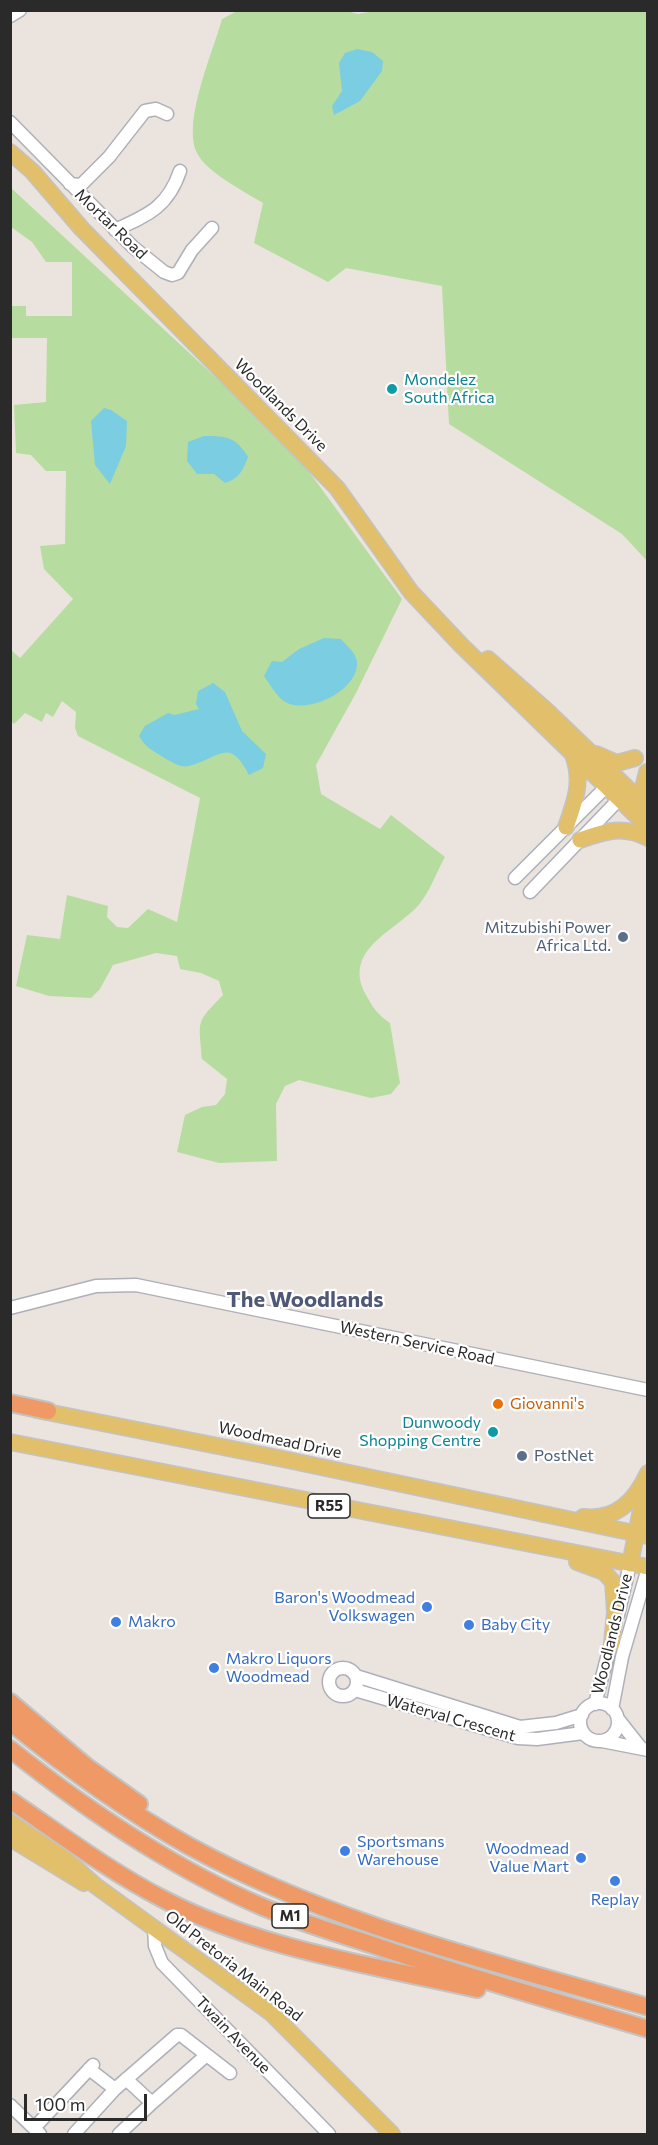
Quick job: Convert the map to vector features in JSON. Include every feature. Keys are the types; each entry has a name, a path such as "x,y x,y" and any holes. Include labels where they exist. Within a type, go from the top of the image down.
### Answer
{"highway":[{"path":"10,1403 48,1411"},
{"path":"10,1702 87,1767 150,1812 272,1886"},
{"name":"M1","path":"10,1722 84,1780 146,1821 192,1847 272,1886 333,1910 444,1947 648,2007"},
{"name":"M1","path":"10,1749 85,1807 182,1867 263,1906 433,1965 648,2029"},
{"path":"10,1800 123,1877 164,1900 208,1919 310,1950 602,2015"}],"main road":[{"name":"Woodlands Drive","path":"10,152 32,171 82,229"},
{"name":"Woodlands Drive","path":"10,162 82,229 337,488 411,592 439,619 461,645 579,751 623,795 648,827"},
{"path":"566,827 578,789 579,751 617,763 635,758"},
{"path":"647,772 642,792 648,804"},
{"name":"Woodlands Drive","path":"623,795 648,808"},
{"path":"580,840 623,829 648,838"},
{"name":"Woodmead Drive","path":"10,1408 48,1411 642,1535"},
{"name":"R55","path":"10,1442 648,1568"},
{"path":"523,1509 588,1517 611,1515 629,1503 639,1491 648,1473"},
{"path":"630,1564 642,1535 648,1480"},
{"path":"529,1545 598,1569 611,1578 616,1592 612,1643"},
{"name":"Old Pretoria Main Road","path":"10,1822 271,2013 392,2134"},
{"name":"Old Pretoria Main Road","path":"10,1838 80,1881 96,1886"}],"street":[{"path":"10,16 20,10"},
{"path":"69,184 81,185 110,157 145,111 156,109 167,114"},
{"name":"Mortar Road","path":"10,122 115,230 160,270 172,275 180,272 192,250 212,228"},
{"path":"115,230 153,213 174,189 180,171"},
{"path":"515,878 611,783"},
{"path":"530,892 623,795"},
{"name":"Western Service Road","path":"10,1308 96,1286 136,1285 648,1390"},
{"name":"Woodlands Drive","path":"596,1704 630,1564"},
{"name":"Woodlands Drive","path":"615,1714 622,1657 648,1568"},
{"path":"341,1668 351,1671 356,1676 355,1690 349,1695 341,1696 332,1691 329,1682 333,1673 341,1668"},
{"name":"Waterval Crescent","path":"356,1676 520,1727 538,1727 582,1715"},
{"name":"Waterval Crescent","path":"355,1690 518,1738 537,1739 583,1733"},
{"path":"596,1704 615,1714 645,1749 593,1740 583,1733 582,1715 596,1704"},
{"path":"602,1741 615,1731 615,1714"},
{"name":"Twain Avenue","path":"154,1927 155,1946 162,1963 329,2134"},
{"path":"74,2134 115,2089 177,2035 230,2073"},
{"path":"120,2134 202,2059"},
{"path":"11,2107 37,2131 91,2067 115,2089"},
{"path":"126,2079 152,2103"}],"green space":[{"path":"343,10 358,14 378,10 647,11 647,561 622,534 449,424 442,286 346,268 328,282 254,243 263,203 217,174 197,153 193,140 196,106 222,19 237,11"},
{"path":"10,187 291,447 402,599 356,693 316,765 321,794 380,829 391,815 445,857 420,904 372,945 360,967 360,980 366,995 376,1011 390,1023 400,1083 391,1094 371,1098 299,1080 285,1086 276,1104 277,1161 219,1163 177,1152 185,1115 202,1107 216,1105 225,1094 227,1079 202,1059 200,1036 203,1017 223,995 219,981 201,973 180,969 177,956 156,953 113,965 100,989 91,998 49,996 16,986 27,935 60,939 67,895 108,906 107,917 117,927 128,928 148,909 177,922 200,798 78,736 75,728 76,712 62,701 53,717 46,713 42,722 25,713 14,724 11,721 11,650 20,658 73,599 44,569 40,546 65,544 66,471 46,471 31,455 16,453 14,405 46,402 47,338 10,338 11,306 26,306 26,316 72,316 72,262 46,262 32,242 11,227"}],"water":[{"path":"357,49 372,52 383,61 382,71 360,101 334,115 332,106 342,91 339,63 345,53"},
{"path":"104,408 127,421 126,446 110,484 95,465 91,421"},
{"path":"204,436 230,439 244,450 248,457 242,470 234,479 225,483 214,474 197,474 187,461 188,442"},
{"path":"324,638 341,639 355,656 357,662 350,682 330,697 318,702 295,705 285,702 264,676 272,661 282,662 299,649"},
{"path":"213,683 225,692 242,731 266,754 263,768 249,775 236,756 229,753 216,755 189,766 179,765 150,748 139,736 145,726 168,713 174,715 199,709 196,704 198,691"}],"place":[{"name":"Mondelez South Africa","path":"392,389"},
{"name":"Mitzubishi Power Africa Ltd.","path":"623,937"},
{"name":"Giovanni's","path":"498,1404"},
{"name":"Dunwoody Shopping Centre","path":"493,1432"},
{"name":"PostNet","path":"522,1456"},
{"name":"Baron's Woodmead Volkswagen","path":"427,1607"},
{"name":"Makro","path":"116,1622"},
{"name":"Baby City","path":"469,1625"},
{"name":"Makro Liquors Woodmead","path":"214,1668"},
{"name":"Sportsmans Warehouse","path":"345,1851"},
{"name":"Woodmead Value Mart","path":"581,1858"},
{"name":"Replay","path":"615,1881"}],"district":[{"name":"The Woodlands","path":"305,1300"}]}
